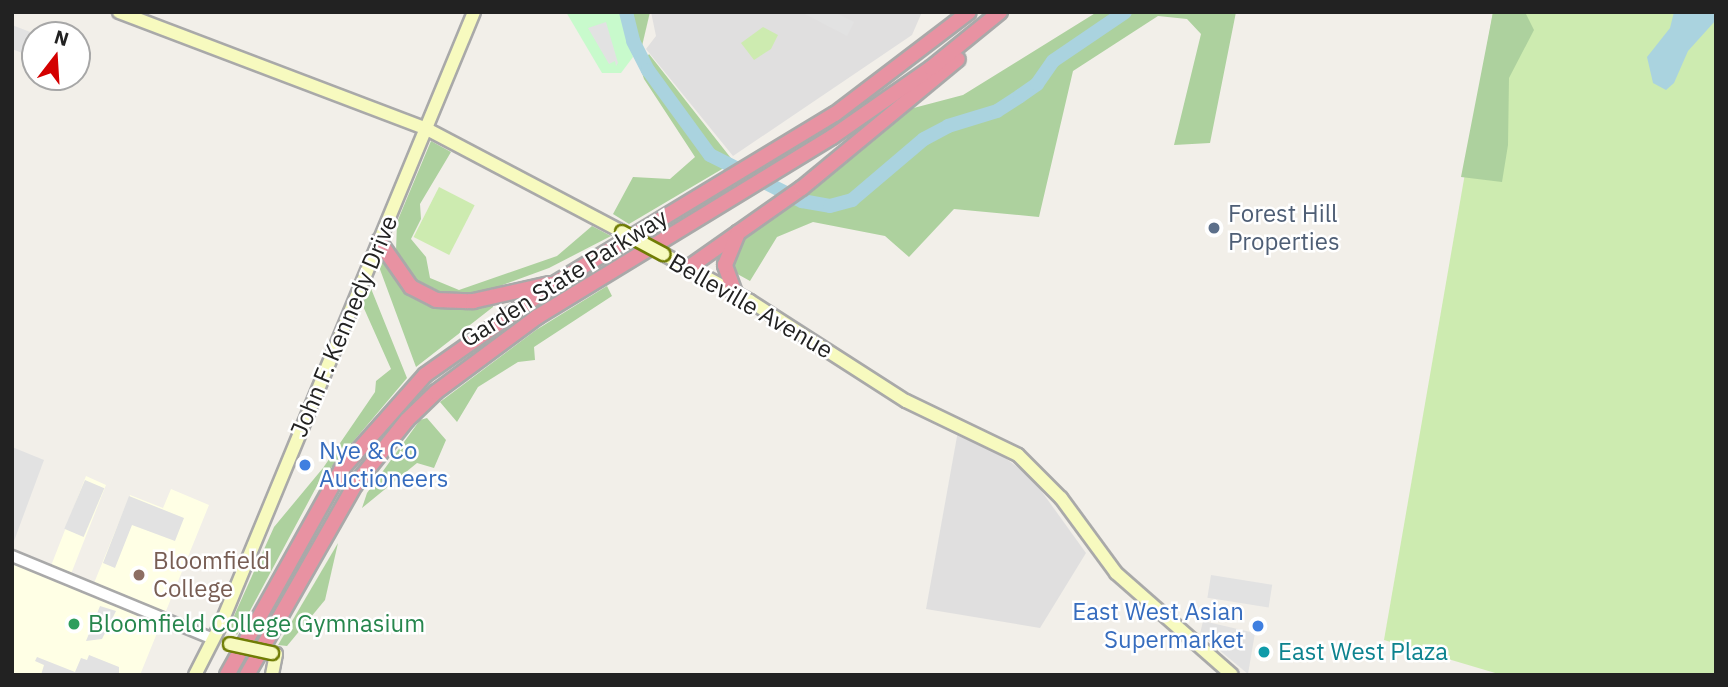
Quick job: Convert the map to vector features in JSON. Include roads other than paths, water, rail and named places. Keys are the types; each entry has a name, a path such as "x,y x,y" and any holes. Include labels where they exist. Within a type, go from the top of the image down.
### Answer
{"highway":[{"name":"Garden State Parkway","path":"226,675 319,506 374,429 457,348 554,284 752,167 879,84 970,12"},
{"name":"Garden State Parkway","path":"248,675 270,652 355,485 436,392 501,340 771,175 931,68 1000,12"},
{"path":"688,268 802,188 1012,12"},
{"path":"736,293 725,265 738,233"},
{"path":"379,241 411,287 436,300 473,301 554,284"}],"main road":[{"name":"Belleville Avenue","path":"119,12 425,128 736,293 906,401 1018,455 1061,498 1116,573 1232,675"},
{"name":"John F. Kennedy Drive","path":"195,675 213,639 474,12"},
{"path":"213,639 270,652 272,675"}],"street":[{"path":"12,556 213,639"}],"water":[{"path":"1674,12 1716,12 1716,20 1688,51 1674,83 1666,90 1653,83 1647,57 1670,28"}],"waterway":[{"path":"626,12 633,41 648,70 710,155 802,201 830,206 852,200 924,139 948,126 997,111 1020,96 1037,84 1053,61 1125,12"}],"place":[{"name":"Forest Hill Properties","path":"1214,228"},
{"name":"Nye & Co Auctioneers","path":"305,465"},
{"name":"Bloomfield College","path":"139,575"},
{"name":"Bloomfield College Gymnasium","path":"74,624"},
{"name":"East West Asian Supermarket","path":"1258,626"},
{"name":"East West Plaza","path":"1264,652"}]}
